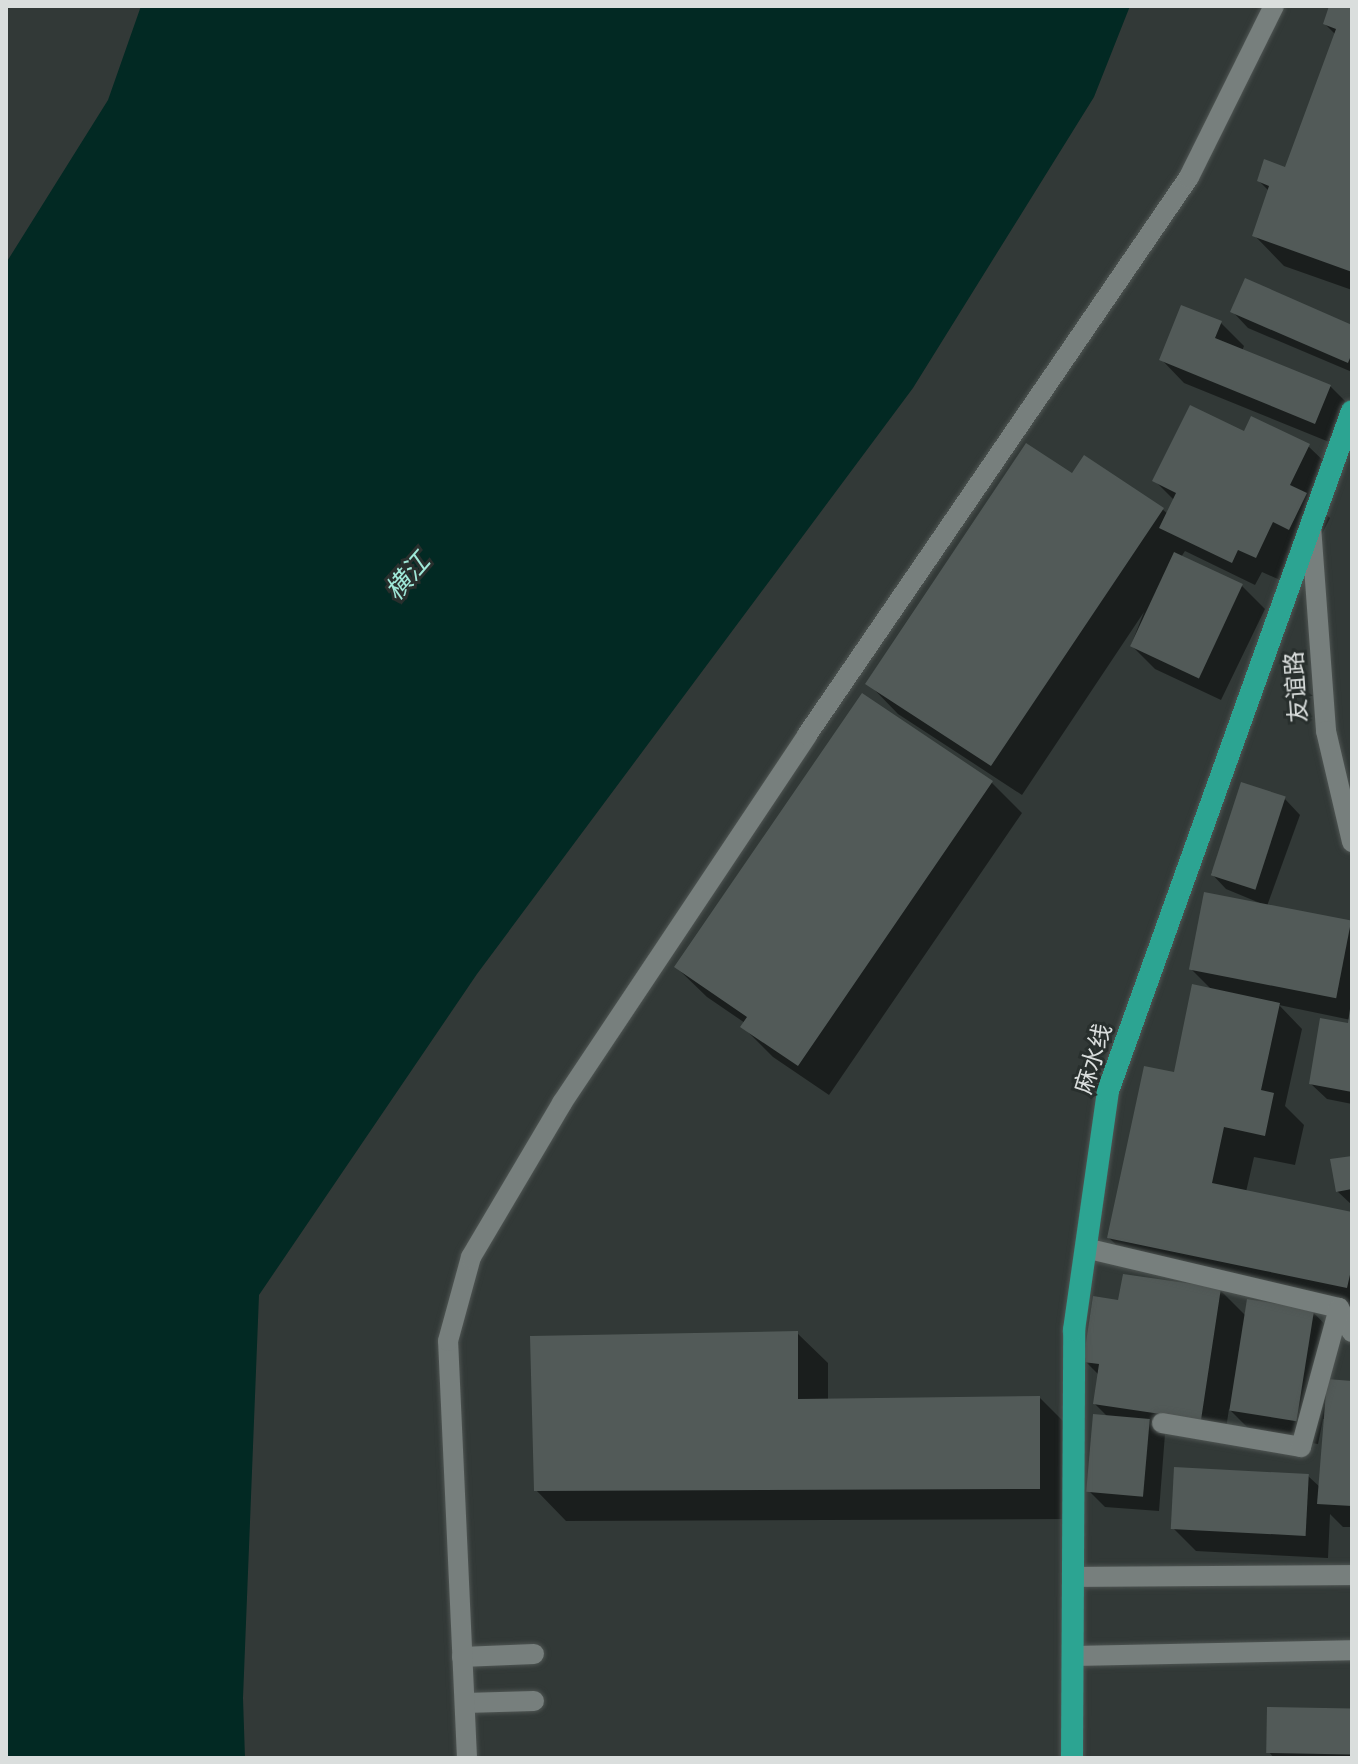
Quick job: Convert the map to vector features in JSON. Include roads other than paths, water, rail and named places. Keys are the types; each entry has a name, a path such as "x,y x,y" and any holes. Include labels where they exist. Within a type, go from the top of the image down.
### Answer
{"highway":[{"name":"麻水线","path":"1072,1758 1074,1330 1108,1091 1352,411"}],"street":[{"path":"467,1758 448,1341 471,1257 570,1090 807,735 1189,177 1274,6"},
{"name":"友谊路","path":"1311,526 1326,731 1352,842"},
{"path":"1085,1248 1339,1308 1352,1332"},
{"path":"1162,1423 1301,1447 1339,1308"},
{"path":"1073,1577 1351,1574"},
{"path":"1072,1656 1352,1650"},
{"path":"462,1657 534,1654"},
{"path":"465,1703 534,1701"}],"water":[{"name":"横江","path":"141,6 1130,6 1094,97 913,388 477,974 259,1295 243,1698 245,1758 6,1758 6,263 108,100"}]}
